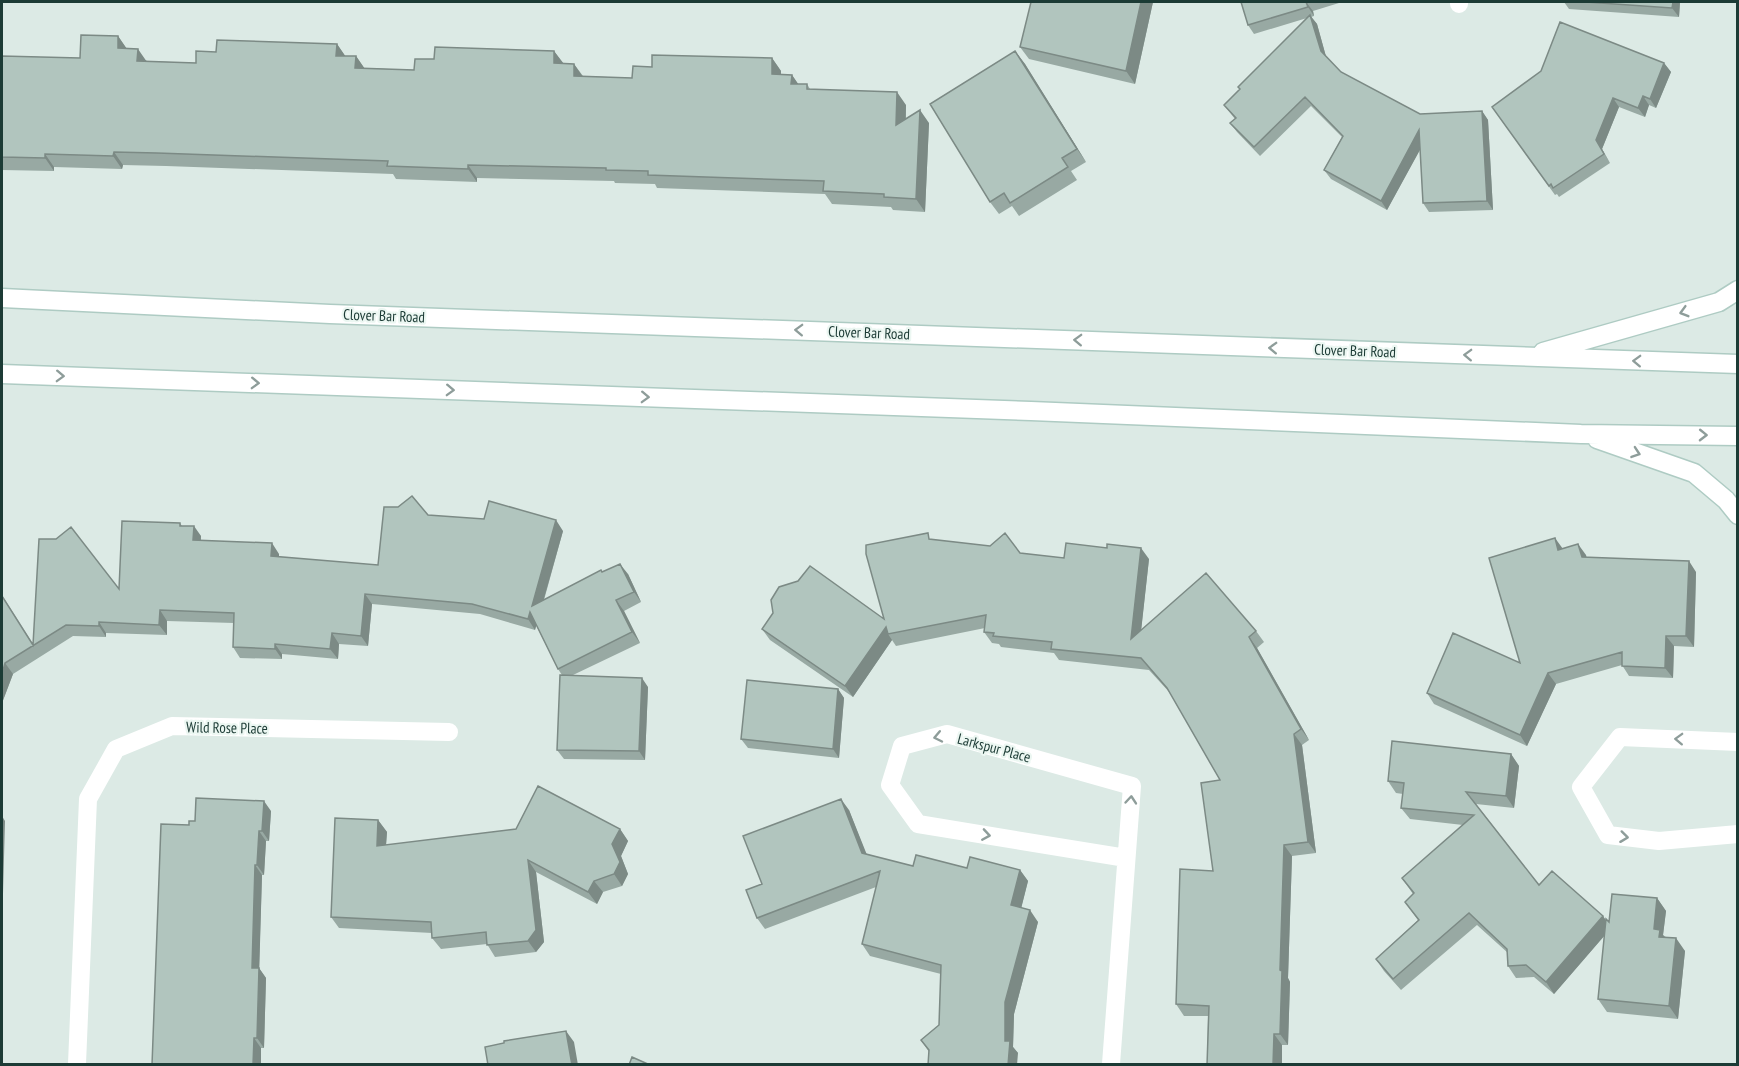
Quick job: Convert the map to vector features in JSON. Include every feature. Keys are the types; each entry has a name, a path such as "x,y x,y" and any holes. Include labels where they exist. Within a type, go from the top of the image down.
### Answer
{"main road":[{"path":"1526,357 1719,302 1737,290"},
{"name":"Clover Bar Road","path":"2,298 330,314 1737,364"},
{"path":"2,374 1581,434 1737,436"},
{"path":"1581,434 1694,473 1726,500 1737,515"},
{"name":"Wild Rose Place","path":"77,1065 88,799 116,749 172,726 449,732"},
{"name":"Larkspur Place","path":"1111,1065 1132,786 947,734 902,746 890,785 918,824 1126,858"},
{"path":"1737,742 1620,737 1581,787 1608,835 1659,841 1737,834"}],"building":[{"path":"1031,2 1141,2 1126,71 1020,47"},
{"path":"1241,2 1306,2 1308,7 1248,25"},
{"path":"1586,2 1673,2 1672,8"},
{"path":"1310,15 1321,51 1341,72 1420,114 1482,111 1487,201 1423,203 1419,130 1381,201 1324,170 1343,136 1305,97 1254,147 1230,123 1236,118 1224,105 1240,89 1238,87"},
{"path":"1560,22 1664,63 1650,99 1643,96 1638,108 1613,98 1596,140 1604,154 1553,188 1551,184 1549,186 1492,107 1541,71"},
{"path":"81,35 118,36 118,48 138,49 137,61 196,63 196,51 216,52 217,40 337,44 336,56 356,56 355,68 414,70 415,59 434,59 435,47 554,51 554,63 574,64 574,76 632,78 633,66 652,67 652,55 772,58 772,74 792,75 791,84 807,84 807,89 897,92 896,125 920,110 916,199 884,197 884,194 823,191 824,181 648,175 648,171 606,170 606,168 468,165 468,169 387,166 388,161 114,152 113,156 45,154 45,158 2,157 2,56 80,58"},
{"path":"1015,51 1077,149 1062,158 1068,167 1010,203 1004,193 990,202 930,104"},
{"path":"412,496 428,515 484,519 489,501 556,520 532,606 601,570 602,572 620,564 634,592 616,600 632,632 558,669 530,612 528,619 472,604 365,594 361,636 332,633 330,649 275,644 275,649 233,647 234,613 160,610 159,625 99,622 99,626 66,625 5,663 2,674 2,596 33,645 39,539 56,539 71,527 119,589 122,521 180,523 180,526 194,526 193,540 272,543 271,556 378,565 384,507 398,507"},
{"path":"928,533 929,539 990,546 1005,533 1020,553 1064,558 1066,543 1107,548 1107,544 1141,548 1131,639 1206,573 1256,631 1249,637 1301,729 1294,734 1308,842 1284,845 1280,1034 1274,1034 1273,1065 1207,1065 1209,1006 1176,1004 1180,869 1213,871 1201,783 1220,780 1167,688 1141,658 1051,649 1052,642 993,636 994,633 984,632 986,615 888,634 886,627 845,686 762,629 773,613 771,600 779,587 798,581 810,566 884,619 866,554 866,545"},
{"path":"1555,538 1558,550 1578,544 1582,557 1689,561 1686,636 1666,636 1665,668 1622,666 1622,652 1548,673 1520,735 1427,693 1453,633 1520,663 1489,558"},
{"path":"560,675 642,678 639,751 557,750"},
{"path":"747,680 838,689 833,749 741,739"},
{"path":"1392,741 1511,754 1506,796 1466,792 1539,885 1552,871 1603,916 1546,982 1526,965 1508,966 1507,949 1469,913 1393,979 1376,959 1419,920 1405,902 1414,893 1402,878 1474,815 1401,808 1404,783 1388,781"},
{"path":"538,786 620,829 612,844 620,862 614,874 594,881 588,892 528,860 536,930 528,941 487,945 486,932 432,938 431,922 331,917 335,818 378,820 377,846 516,829"},
{"path":"196,798 264,801 262,831 259,831 257,865 255,865 252,968 259,968 257,1038 254,1038 253,1065 152,1065 161,824 189,825 189,821 195,821"},
{"path":"841,799 862,853 913,866 916,855 967,868 970,857 1020,870 1011,905 1030,910 1005,1002 1005,1041 1010,1041 1008,1065 928,1065 929,1050 921,1040 939,1025 941,965 862,944 880,871 757,918 746,890 762,884 743,836"},
{"path":"1612,894 1657,898 1654,929 1660,930 1659,937 1676,938 1669,1006 1598,999 1606,919 1609,922"},
{"path":"566,1031 572,1065 488,1065 485,1047 504,1043 504,1041"},
{"path":"632,1057 650,1065 629,1065"}]}
